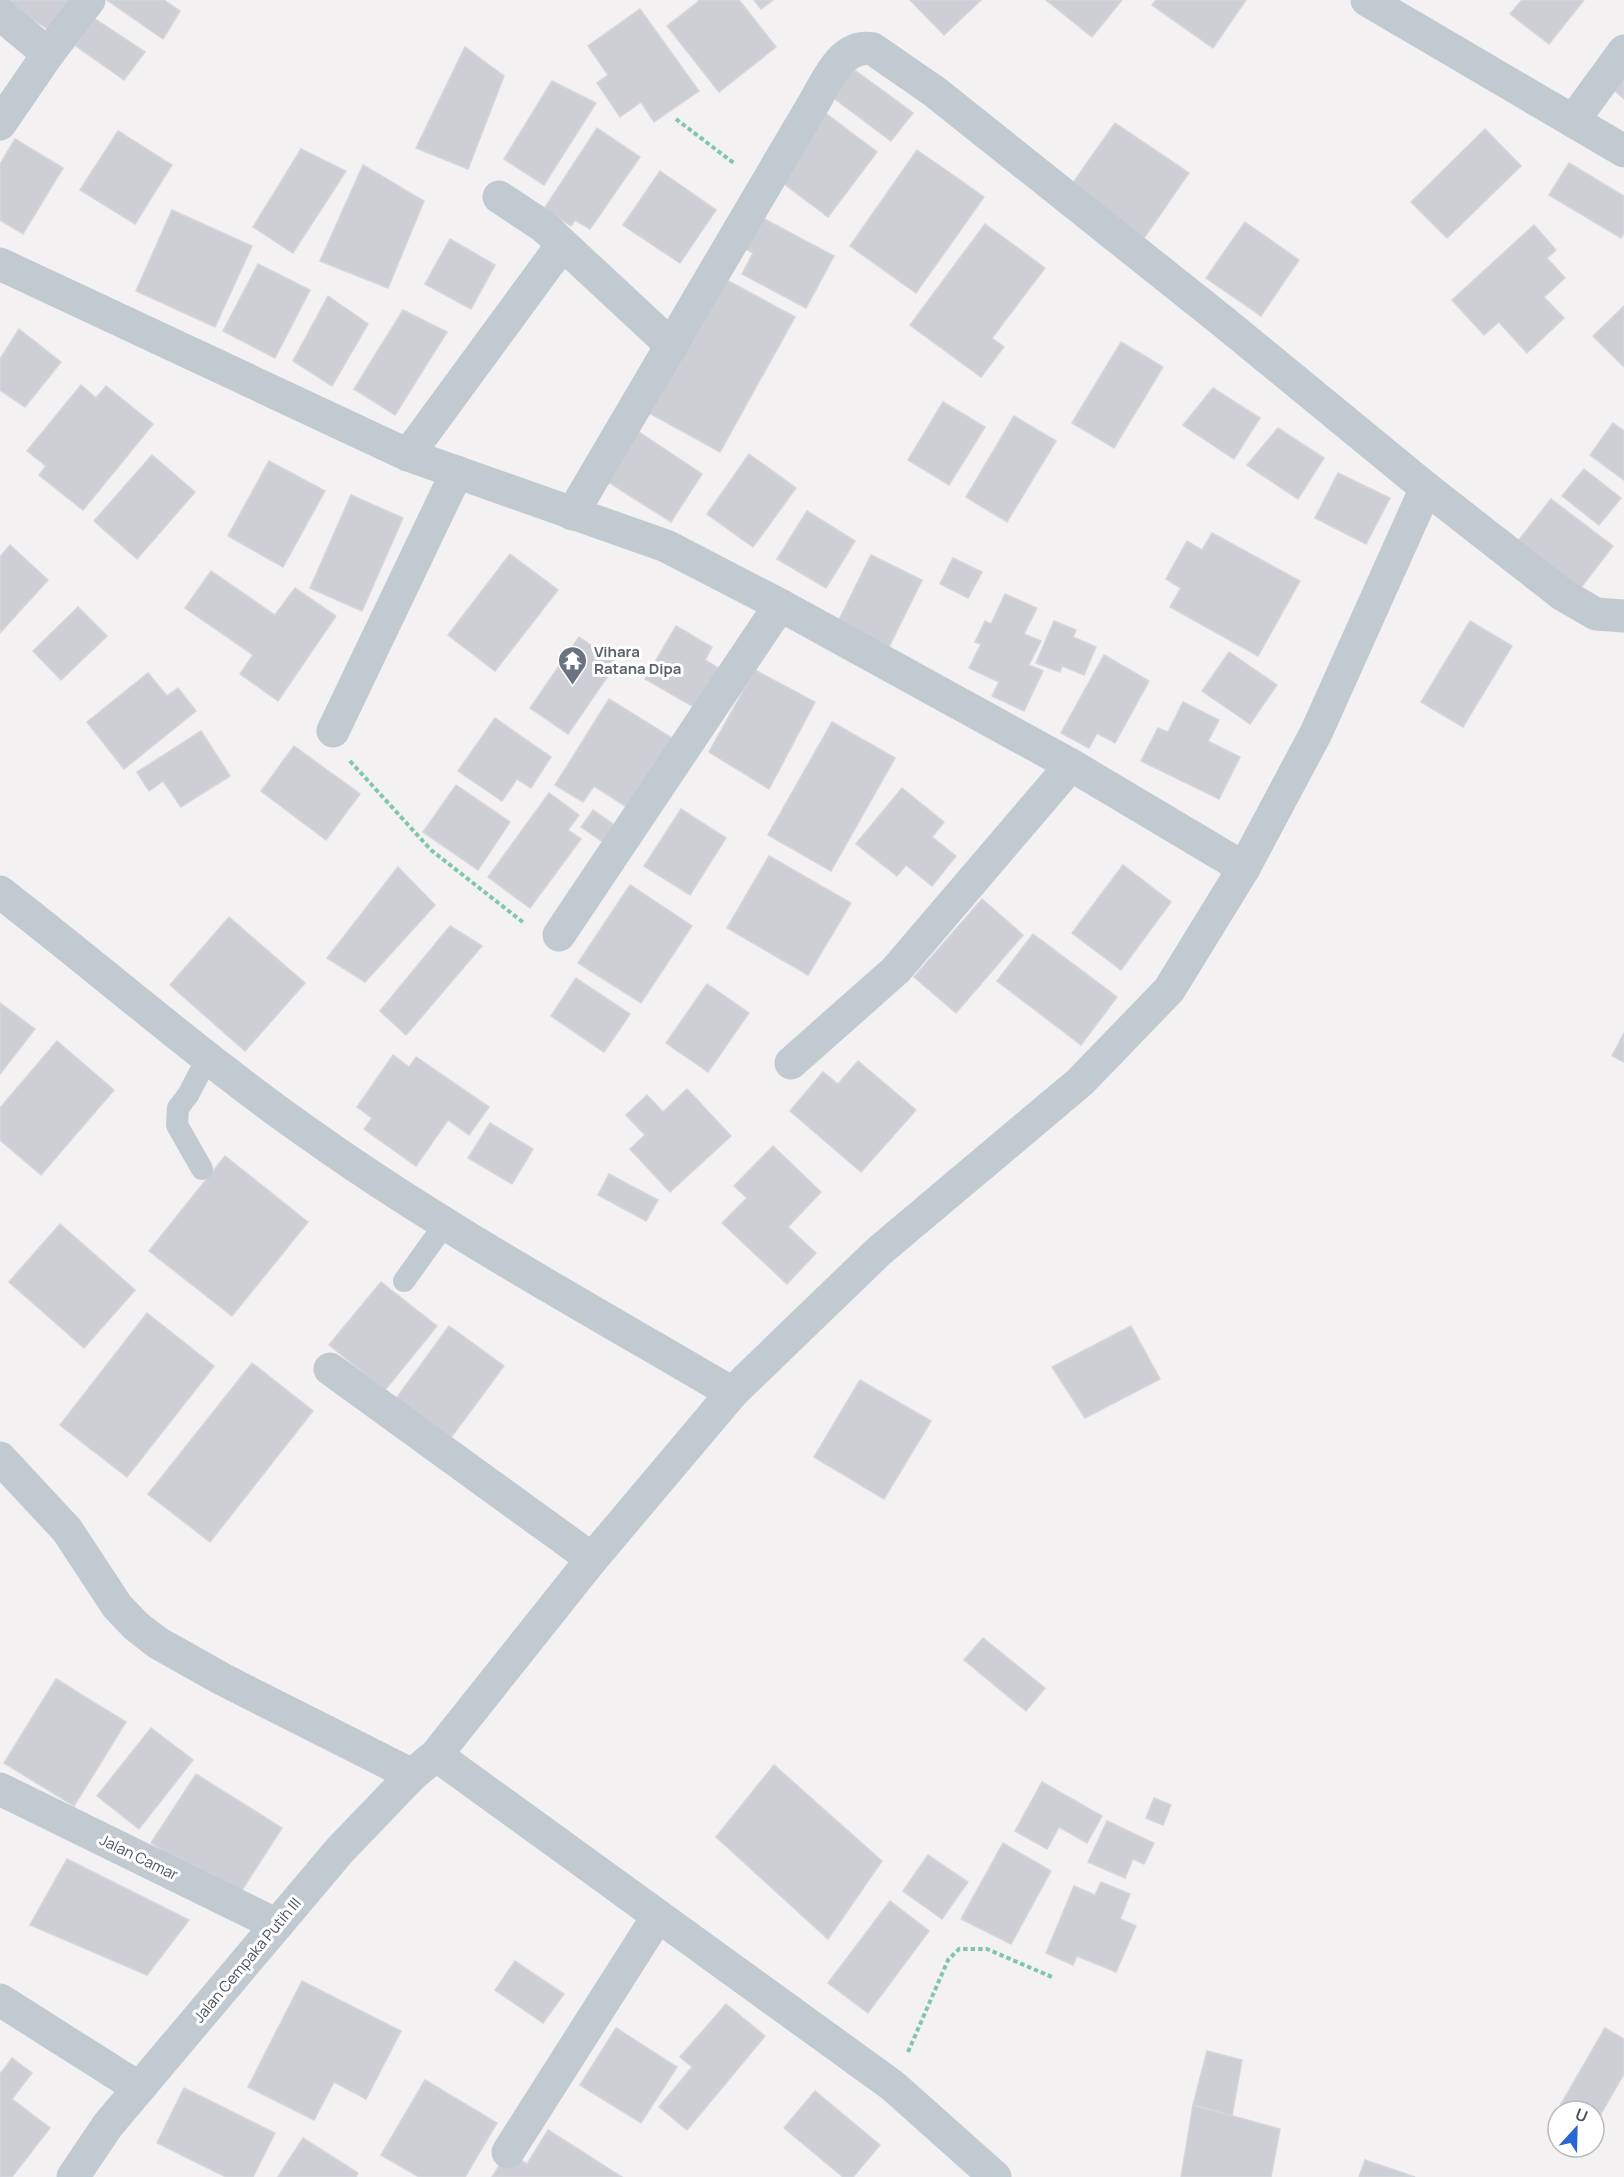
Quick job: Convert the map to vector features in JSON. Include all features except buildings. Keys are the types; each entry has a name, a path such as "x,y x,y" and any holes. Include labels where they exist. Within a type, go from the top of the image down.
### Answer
{"street":[{"path":"0,124 48,54 89,0"},
{"path":"1379,3 1624,151"},
{"path":"0,14 48,54"},
{"path":"572,513 672,346 763,186 842,58 863,47 873,49 944,99 1225,323 1426,488 1563,595 1596,614 1624,616"},
{"path":"1573,121 1624,51"},
{"path":"499,196 543,226 672,346"},
{"path":"408,455 562,244"},
{"path":"0,264 408,455 666,546 780,604 1071,765 1244,868"},
{"path":"333,731 457,472"},
{"name":"Jalan Cempaka Putih III","path":"73,2177 108,2125 139,2088 340,1850 424,1765 592,1559 732,1393 878,1252 1080,1082 1169,990 1244,868 1316,732 1426,488"},
{"path":"560,934 780,604"},
{"path":"791,1063 896,970 1071,765"},
{"path":"0,891 207,1059 318,1140 445,1224 732,1393"},
{"path":"330,1369 592,1559"},
{"path":"0,1458 67,1530 117,1606 136,1626 158,1643 224,1680 424,1765 658,1916 893,2086 995,2177"},
{"name":"Jalan Camar","path":"0,1789 277,1925"},
{"path":"508,2152 658,1916"},
{"path":"0,2000 139,2088"}],"lane":[{"path":"202,1169 177,1125 178,1108 188,1095 207,1059"},
{"path":"404,1281 445,1224"}],"path":[{"path":"676,119 763,186"},
{"path":"333,731 332,738 336,746 432,850 542,937 560,934"},
{"path":"893,2086 948,1960 959,1949 987,1949 1052,1977"}],"place":[{"name":"Vihara Ratana Dipa","path":"573,686"}]}
